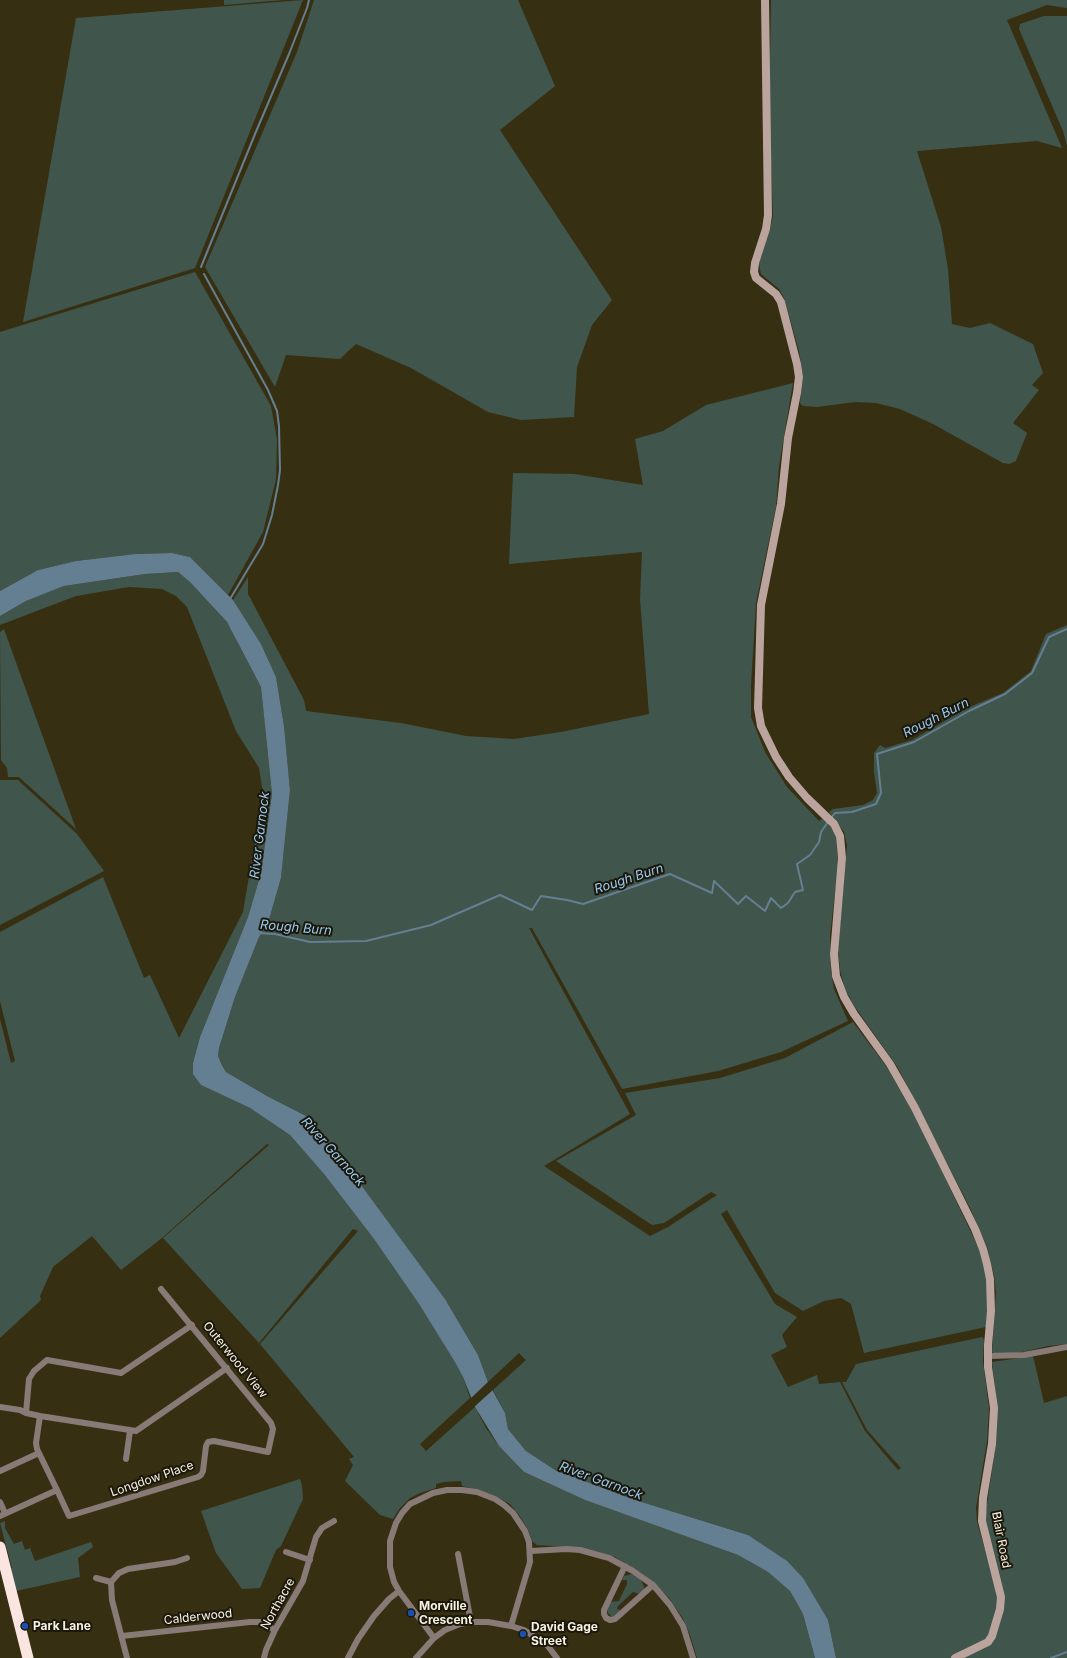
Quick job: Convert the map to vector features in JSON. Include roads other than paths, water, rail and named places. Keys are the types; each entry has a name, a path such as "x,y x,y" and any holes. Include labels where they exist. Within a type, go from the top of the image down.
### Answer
{"highway":[{"path":"0,1547 28,1658"}],"street":[{"name":"Blair Road","path":"765,0 768,214 766,229 755,263 754,272 756,278 776,294 781,302 799,377 788,438 781,504 761,605 758,708 761,726 776,757 790,777 834,824 840,836 842,846 835,941 836,976 848,1006 890,1064 913,1104 984,1249 988,1264 991,1296 988,1356 994,1408 993,1437 983,1498 982,1520 1001,1597 1000,1609 992,1636 988,1642 955,1658"},
{"name":"Outerwood View","path":"161,1289 271,1423 273,1429 268,1452"},
{"path":"26,1413 29,1379 47,1360 121,1373 192,1325"},
{"path":"988,1356 1024,1355 1067,1347"},
{"path":"0,1407 20,1410 40,1416 136,1431 227,1368"},
{"path":"0,1502 2,1515 57,1490 39,1453 36,1443 40,1416"},
{"path":"126,1459 130,1431"},
{"name":"Longdow Place","path":"57,1490 69,1516 198,1477 203,1471 206,1446 208,1442 268,1452"},
{"path":"0,1471 39,1453"},
{"path":"434,1638 399,1591 390,1567 390,1554 393,1532 402,1513 410,1504 433,1493 447,1490 477,1492 495,1499 504,1505 520,1522 529,1542 530,1551 528,1571 512,1626"},
{"name":"Northacre","path":"264,1658 266,1650 276,1630 304,1581 319,1531 334,1521"},
{"path":"530,1551 561,1549 580,1550 609,1558 625,1566 653,1586 670,1604 678,1616 686,1633 693,1658"},
{"path":"286,1552 310,1560"},
{"path":"458,1554 471,1622"},
{"path":"127,1658 112,1600 111,1582 119,1573 128,1569 187,1558"},
{"path":"625,1566 604,1610 606,1618 610,1620 615,1619 653,1586"},
{"path":"96,1578 111,1582"},
{"path":"348,1658 358,1639 374,1616 389,1599 399,1591"},
{"name":"Calderwood","path":"122,1636 250,1622 260,1622 276,1630"},
{"path":"416,1658 434,1638 452,1627 471,1622 488,1622 512,1626 524,1630 538,1638 557,1658"}],"water":[{"name":"River Garnock","path":"172,553 190,557 233,600 261,644 276,677 284,726 290,790 281,878 268,923 259,937 235,997 219,1048 218,1056 226,1072 267,1096 306,1116 358,1181 445,1299 478,1355 488,1382 505,1413 508,1429 526,1451 555,1470 632,1499 748,1535 787,1561 803,1578 828,1620 836,1658 815,1658 803,1614 790,1591 768,1572 738,1555 585,1500 524,1472 499,1446 475,1407 463,1377 455,1362 419,1304 374,1239 324,1174 290,1135 250,1108 201,1085 193,1074 193,1063 200,1037 248,917 261,873 272,794 261,687 227,622 190,582 178,572 145,574 64,586 26,601 0,616 0,591 38,570 76,561 135,554"}],"waterway":[{"path":"201,267 289,54 309,0"},
{"path":"204,274 268,390 277,411 279,426 280,470 272,515 263,544 230,599"},
{"name":"Rough Burn","path":"831,818 835,813 852,812 876,804 881,793 877,754 914,742 969,711 1005,694 1032,673 1049,637 1067,629"},
{"name":"Rough Burn","path":"258,933 275,934 310,942 366,941 431,925 500,895 532,910 541,896 583,904 670,874 712,893 714,881 738,904 746,896 765,911 771,898 781,908 788,903 795,892 803,890 797,864 810,855 819,842 821,832 828,822"},
{"path":"1051,1658 1067,1652"}],"place":[{"name":"Morville Crescent","path":"411,1613"},
{"name":"Park Lane","path":"25,1626"},
{"name":"David Gage Street","path":"523,1634"}]}
